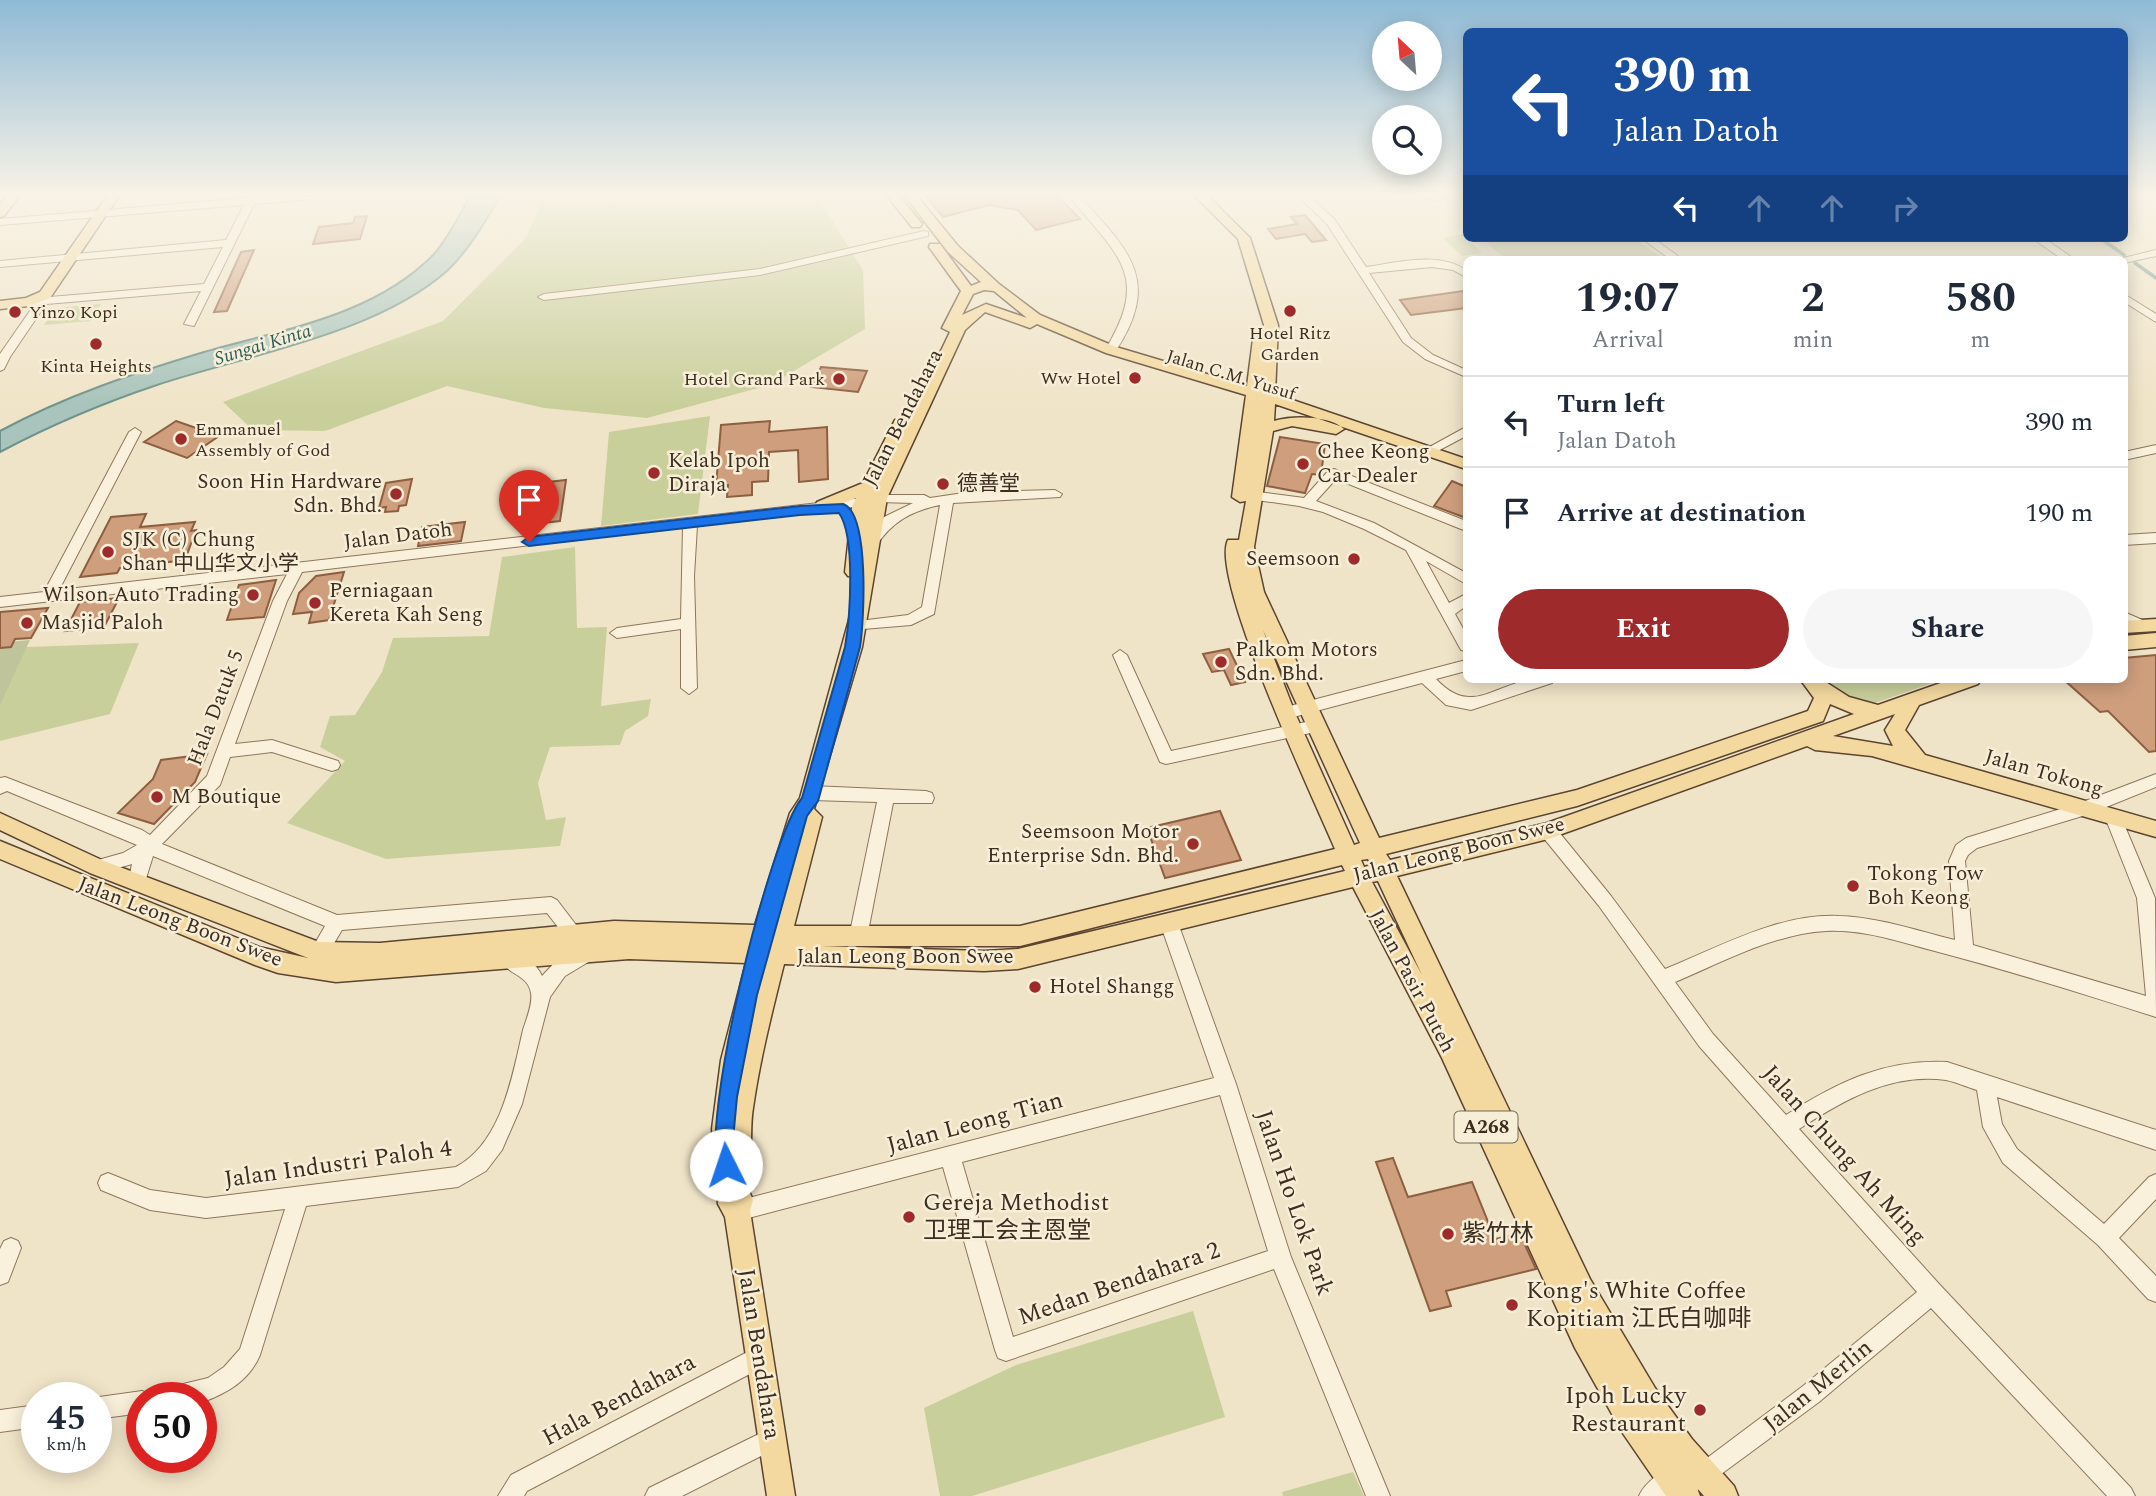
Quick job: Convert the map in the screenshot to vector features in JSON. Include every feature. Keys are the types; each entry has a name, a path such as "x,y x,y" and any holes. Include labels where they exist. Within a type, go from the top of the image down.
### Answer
{"main road":[{"path":"0,305 45,297 66,266"},
{"path":"946,266 966,295 983,286 999,290"},
{"name":"Jalan C.M. Yusuf","path":"972,266 1035,318 1111,350 1252,397 1430,450 1463,463"},
{"path":"1248,266 1272,333 1268,402"},
{"name":"Jalan Pasir Puteh","path":"1248,266 1261,333 1252,397 1247,494 1246,547 1255,592 1382,869 1385,903 1584,1339 1632,1422 1681,1484 1724,1496"},
{"name":"Jalan Bendahara","path":"781,1496 737,1212 731,1204 724,1129 733,1060 813,813 811,797 856,626 863,501 945,345 961,323 985,308 1004,301 999,290"},
{"name":"Jalan C.M. Yusuf","path":"966,295 973,307 1013,316 1110,359 1252,397"},
{"name":"Jalan Bendahara","path":"863,501 895,465 966,295"},
{"name":"Jalan C.M. Yusuf","path":"1268,402 1463,474"},
{"name":"Jalan Pasir Puteh","path":"1268,402 1266,428 1234,547 1236,572 1244,603 1290,722 1347,854 1357,875 1385,903"},
{"path":"1266,428 1292,421 1336,429"},
{"path":"823,506 863,501"},
{"path":"2128,643 2156,640"},
{"name":"Jalan Leong Boon Swee","path":"0,821 97,867 318,952 380,953 614,931 769,946 984,961 1018,959 1548,831 1912,703 1961,683"},
{"path":"1814,684 1854,708 1883,713"},
{"name":"Jalan Leong Boon Swee","path":"0,850 278,963 336,972 367,972 595,951 769,946 858,937 1020,936 1577,798 1804,720 1820,712 1822,698 1814,684"},
{"path":"1912,703 1895,730 1898,739 1919,761"},
{"name":"Jalan Tokong","path":"1803,742 1839,743 1919,761 2156,829"},
{"path":"1358,818 1382,837 1403,841"},
{"path":"1311,863 1327,851 1333,822"},
{"path":"0,827 26,834"},
{"path":"1325,883 1345,887 1385,903 1405,872 1421,860"}],"street":[{"path":"190,324 218,266"},
{"path":"544,297 760,272 787,266"},
{"path":"1111,350 1132,310 1132,271 1129,266"},
{"path":"1360,266 1406,340 1429,357 1463,373"},
{"path":"1363,271 1416,266"},
{"path":"1,361 45,297 208,286"},
{"path":"2128,301 2156,320"},
{"path":"48,597 135,432"},
{"path":"1430,450 1463,433"},
{"path":"2128,455 2156,449"},
{"path":"1307,503 1334,473 1463,525"},
{"path":"1247,494 1307,503 1410,546 1463,577"},
{"name":"Jalan Datoh","path":"0,602 863,501 1055,495"},
{"path":"856,626 911,620 929,610 947,500"},
{"name":"Jalan Datoh","path":"861,546 898,514 947,500"},
{"name":"Jalan Datoh","path":"800,510 823,506"},
{"path":"689,688 690,523"},
{"path":"2128,540 2156,538"},
{"path":"1410,546 1463,641"},
{"name":"Hala Datuk 5","path":"97,867 127,859 151,845 214,780 280,600 296,569"},
{"path":"1447,612 1463,601"},
{"path":"617,633 688,623"},
{"path":"1121,655 1166,758 1311,717 1463,667"},
{"path":"1427,679 1441,695 1459,704 1471,704 1535,683"},
{"path":"226,751 272,746 332,765"},
{"path":"1965,950 1956,861 1962,850 1972,843 2083,809 2156,780"},
{"path":"3,785 136,835 163,854 337,923 551,905 574,934"},
{"path":"811,797 886,796 926,799"},
{"path":"858,937 886,796"},
{"path":"1662,979 1764,938 1811,925 1837,923 1878,929 1965,950 2156,1007 2146,898 2113,817"},
{"name":"Jalan Chung Ah Ming","path":"1548,831 1605,901 1706,1040 1932,1293 2123,1496"},
{"name":"Hala Datuk 5","path":"137,883 141,863 151,845"},
{"path":"318,952 337,923"},
{"name":"Jalan Ho Lok Park","path":"1169,923 1226,1084 1280,1257 1378,1496"},
{"name":"Jalan Industri Paloh 4","path":"108,1183 150,1200 195,1208 298,1199 444,1181 473,1170 494,1146 513,1097 541,995 553,972 573,959 595,951"},
{"path":"509,959 532,973 541,995"},
{"path":"1783,1128 1847,1090 1898,1070 1921,1068 1947,1071 1985,1082 2156,1140"},
{"path":"1985,1082 1993,1127 2010,1156 2105,1238 2156,1291"},
{"name":"Jalan Leong Tian","path":"737,1212 1226,1084"},
{"name":"Medan Bendahara 2","path":"950,1156 1006,1350 1280,1257"},
{"path":"2105,1238 2156,1184"},
{"path":"217,1386 239,1372 249,1355 298,1199"},
{"path":"0,1274 11,1248"},
{"name":"Jalan Merlin","path":"1681,1484 1811,1394 1932,1293"},
{"name":"Hala Bendahara","path":"510,1496 519,1483 759,1357"},
{"path":"0,1421 21,1418"},
{"path":"657,1496 773,1438"}],"green space":[{"path":"498,266 860,266 863,270 865,329 770,385 647,418 544,408 447,386 325,431 253,430 223,402 443,321"},
{"path":"101,304 91,321 44,325 55,308"},
{"name":"Kelab Ipoh Diraja","path":"710,416 698,514 601,526 609,432"},
{"path":"575,547 577,628 607,627 601,706 651,699 648,716 625,731 620,745 550,747 538,783 546,820 566,817 560,846 386,859 287,823 345,761 320,747 330,716 355,715 382,672 393,638 489,636 502,557"},
{"path":"30,640 0,705 0,643"},
{"path":"139,643 110,714 0,741 0,648"},
{"path":"1824,683 1932,683 1872,704 1852,701"},
{"path":"1193,1311 1225,1417 972,1496 940,1496 924,1408 1016,1365"},
{"path":"1353,1472 1364,1496 1283,1496 1282,1492"}],"water":[{"name":"Sungai Kinta","path":"421,266 452,266 419,292 348,327 117,399 0,452 0,431 75,396 178,360 326,318 383,293"}],"building":[{"path":"235,266 247,266 227,311 214,312"},
{"path":"1463,291 1463,308 1411,315 1400,300"},
{"name":"Hotel Grand Park","path":"821,367 867,371 858,392 811,387"},
{"name":"Emmanuel Assembly of God","path":"176,421 219,436 187,458 144,442"},
{"path":"770,421 769,432 827,427 828,479 799,482 798,450 769,452 768,481 752,482 752,495 727,497 728,485 716,486 721,425"},
{"name":"Chee Keong Car Dealer","path":"1280,437 1325,444 1321,475 1312,474 1305,493 1267,486"},
{"name":"Soon Hin Hardware Sdn. Bhd.","path":"412,479 406,505 399,506 398,511 385,512 386,507 379,508 386,483"},
{"path":"566,480 560,521 524,525 531,484"},
{"path":"1452,481 1463,486 1463,517 1434,506"},
{"path":"146,514 140,527 195,522 191,531 196,530 185,560 120,568 117,573 80,577 111,517"},
{"path":"465,522 461,541 418,546 422,527"},
{"name":"Perniagaan Kereta Kah Seng","path":"344,572 329,620 309,623 312,612 293,614 299,593 316,576"},
{"name":"Wilson Auto Trading","path":"276,580 264,617 227,620 239,585"},
{"path":"119,598 104,627 65,631 80,602"},
{"path":"48,608 31,638 15,639 11,647 0,648 0,612"},
{"name":"Palkom Motors Sdn. Bhd.","path":"1229,649 1245,682 1231,685 1224,670 1212,672 1203,654"},
{"path":"2156,655 2156,751 2149,752 2108,711 2100,712 2067,683 2128,683 2128,658"},
{"name":"M Boutique","path":"207,754 195,782 154,824 118,813 153,779 161,760"},
{"name":"Seemsoon Motor Enterprise Sdn. Bhd.","path":"1220,811 1241,860 1165,878 1147,828"},
{"name":"紫竹林","path":"1393,1158 1408,1197 1472,1182 1495,1239 1520,1234 1536,1269 1446,1291 1451,1306 1430,1311 1376,1162"}],"waterway":[{"path":"2139,266 2156,278"}],"place":[{"name":"Hotel Ritz Garden","path":"1290,311"},
{"name":"Yinzo Kopi","path":"15,312"},
{"name":"Kinta Heights","path":"96,344"},
{"name":"Ww Hotel","path":"1135,378"},
{"name":"Hotel Grand Park","path":"839,379"},
{"name":"Emmanuel Assembly of God","path":"181,439"},
{"name":"Chee Keong Car Dealer","path":"1303,464"},
{"name":"Kelab Ipoh Diraja","path":"654,473"},
{"name":"德善堂","path":"943,484"},
{"name":"Soon Hin Hardware Sdn. Bhd.","path":"396,494"},
{"name":"SJK (C) Chung Shan 中山华文小学","path":"108,552"},
{"name":"Seemsoon","path":"1354,559"},
{"name":"Wilson Auto Trading","path":"253,595"},
{"name":"Perniagaan Kereta Kah Seng","path":"315,603"},
{"name":"Masjid Paloh","path":"27,623"},
{"name":"Palkom Motors Sdn. Bhd.","path":"1221,662"},
{"name":"M Boutique","path":"157,797"},
{"name":"Seemsoon Motor Enterprise Sdn. Bhd.","path":"1193,844"},
{"name":"Tokong Tow Boh Keong","path":"1853,886"},
{"name":"Hotel Shangg","path":"1035,987"},
{"name":"Gereja Methodist 卫理工会主恩堂","path":"909,1217"},
{"name":"紫竹林","path":"1448,1234"},
{"name":"Kong's White Coffee Kopitiam 江氏白咖啡","path":"1512,1305"},
{"name":"Ipoh Lucky Restaurant","path":"1700,1410"}],"route":[{"path":"529,542 800,510 807,512 843,508 849,516 855,544 856,626 853,647 809,801 800,813 772,900 747,995 727,1097 724,1129 726,1165"}]}
